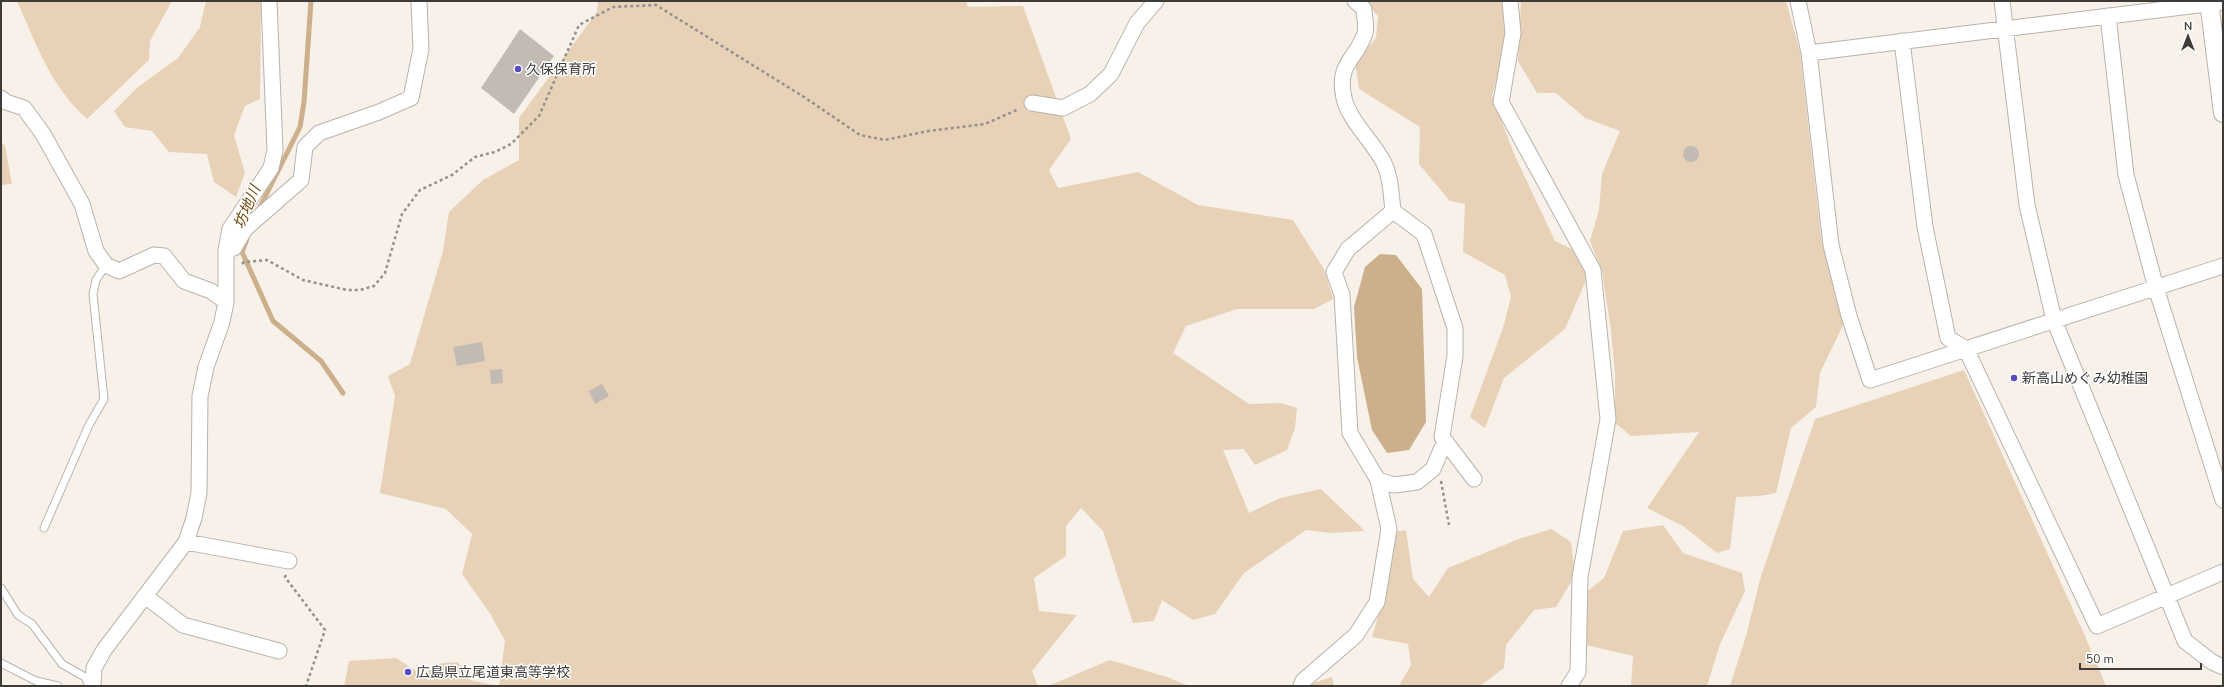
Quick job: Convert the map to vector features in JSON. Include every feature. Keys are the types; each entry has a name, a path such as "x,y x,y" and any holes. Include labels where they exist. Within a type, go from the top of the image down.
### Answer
{"street":[{"path":"92,686 94,668 104,650 186,542 199,493 200,396 206,367 222,322 226,302 226,250 230,229 271,168 275,150 269,1"},
{"path":"226,250 234,248 245,229 301,180 305,147 319,133 379,112 411,98 421,49 419,1"},
{"path":"1032,103 1063,108 1090,94 1111,74 1137,23 1156,1"},
{"path":"1355,1 1364,9 1366,32 1362,42 1348,61 1342,79 1344,99 1361,129 1384,162 1390,179 1393,211 1424,234 1455,328 1455,356 1442,437 1474,479"},
{"path":"1510,1 1513,33 1501,102 1592,270 1608,419 1580,577 1578,672 1569,686"},
{"path":"1798,1 1809,53 1831,245 1849,316 1870,380 2223,266"},
{"path":"2002,1 2027,205 2054,320 2184,641 2212,662 2223,667"},
{"path":"1809,53 2214,3 2223,113"},
{"path":"2108,16 2126,175 2156,288 2223,500"},
{"path":"1902,41 1926,235 1948,338 1966,349 2097,626 2223,572"},
{"path":"1,98 6,102 24,108 43,134 82,204 96,251 106,265 119,272 154,255 164,256 184,281 211,291 226,302"},
{"path":"1301,686 1303,681 1356,635 1377,602 1389,530 1378,480 1350,433 1342,295 1334,272 1348,249 1393,211"},
{"path":"1378,480 1394,486 1417,482 1433,469 1442,448 1447,443"},
{"path":"186,542 289,561"},
{"path":"145,596 183,625 279,651"}],"lane":[{"path":"44,528 89,424 104,399 93,294 96,280 106,265"},
{"path":"1,588 18,615 32,624 62,664 84,677 89,686"},
{"path":"1,663 36,681 58,686"}],"path":[{"path":"226,277 244,262 266,260 303,280 347,290 360,290 374,286 385,273 402,214 420,190 452,175 475,157 495,152 512,144 539,116 579,25 613,7 656,5 804,97 860,135 885,140 985,124 1032,103"},
{"path":"1441,479 1449,526"},
{"path":"289,561 285,577 325,630 306,686"}],"shaded area":[{"path":"17,1 172,1 150,41 149,60 87,119 74,107 54,79 38,49"},
{"path":"206,1 261,1 260,99 245,106 234,135 245,173 236,197 214,182 207,154 169,152 152,131 125,127 114,111 138,87 178,58 200,27"},
{"path":"598,1 966,1 968,7 1023,6 1071,139 1049,170 1058,188 1138,172 1198,205 1293,220 1324,269 1333,299 1314,309 1237,309 1186,326 1173,353 1249,404 1281,403 1297,408 1295,428 1287,450 1255,465 1244,449 1223,450 1249,513 1280,498 1321,489 1365,531 1330,533 1306,530 1244,573 1215,614 1193,620 1162,600 1154,621 1133,623 1103,531 1081,508 1066,526 1066,556 1034,578 1039,611 1077,615 1032,671 1038,686 499,686 505,641 491,615 462,574 472,534 446,509 380,493 395,396 388,376 410,364 443,251 449,212 483,180 519,160 519,118 597,12"},
{"path":"1364,1 1504,1 1508,37 1492,96 1515,156 1555,241 1578,252 1587,278 1565,329 1504,378 1485,428 1470,417 1503,328 1511,297 1505,275 1463,252 1465,204 1450,201 1419,164 1420,127 1359,89 1355,62 1376,38 1378,16"},
{"path":"1521,1 1786,1 1800,52 1821,237 1843,325 1820,373 1816,407 1791,428 1776,493 1760,496 1736,497 1730,549 1717,553 1683,526 1647,508 1699,432 1631,436 1615,423 1615,373 1611,330 1602,271 1590,241 1599,210 1602,174 1620,131 1585,118 1556,93 1537,93 1518,61"},
{"path":"1,142 5,146 12,184 1,185"},
{"path":"1380,254 1396,255 1422,289 1426,422 1409,450 1387,453 1372,430 1357,357 1354,307 1365,267"},
{"path":"1964,370 2085,636 2106,686 1730,686 1746,636 1761,576 1815,419"},
{"path":"1663,525 1683,553 1742,573 1745,591 1720,644 1707,686 1631,686 1633,656 1586,645 1585,593 1604,578 1623,531"},
{"path":"1551,529 1571,542 1575,575 1556,607 1534,610 1506,645 1504,668 1480,686 1399,686 1411,665 1408,644 1372,637 1381,607 1393,532 1406,530 1413,579 1429,597 1448,568 1519,539"},
{"name":"広島県立尾道東高等学校","path":"396,658 416,671 428,671 442,663 457,662 470,673 470,680 498,686 344,686 349,661"},
{"path":"1110,660 1167,677 1189,686 1048,686"},
{"path":"1332,677 1334,686 1306,686 1307,685"}],"building":[{"path":"520,29 554,56 514,114 481,88"},
{"path":"1691,146 1697,148 1699,154 1697,160 1691,162 1685,160 1683,154 1685,148"},
{"path":"482,342 485,361 457,366 453,347"},
{"path":"502,369 503,383 491,384 490,370"},
{"path":"602,384 609,396 595,404 589,391"}],"waterway":[{"name":"坊地川","path":"257,213 300,127 304,102 311,1"},
{"name":"坊地川","path":"247,239 242,252 273,321 321,361 343,393"}],"place":[{"name":"久保保育所","path":"518,69"},
{"name":"新高山めぐみ幼稚園","path":"2014,378"},
{"name":"広島県立尾道東高等学校","path":"408,672"}]}
